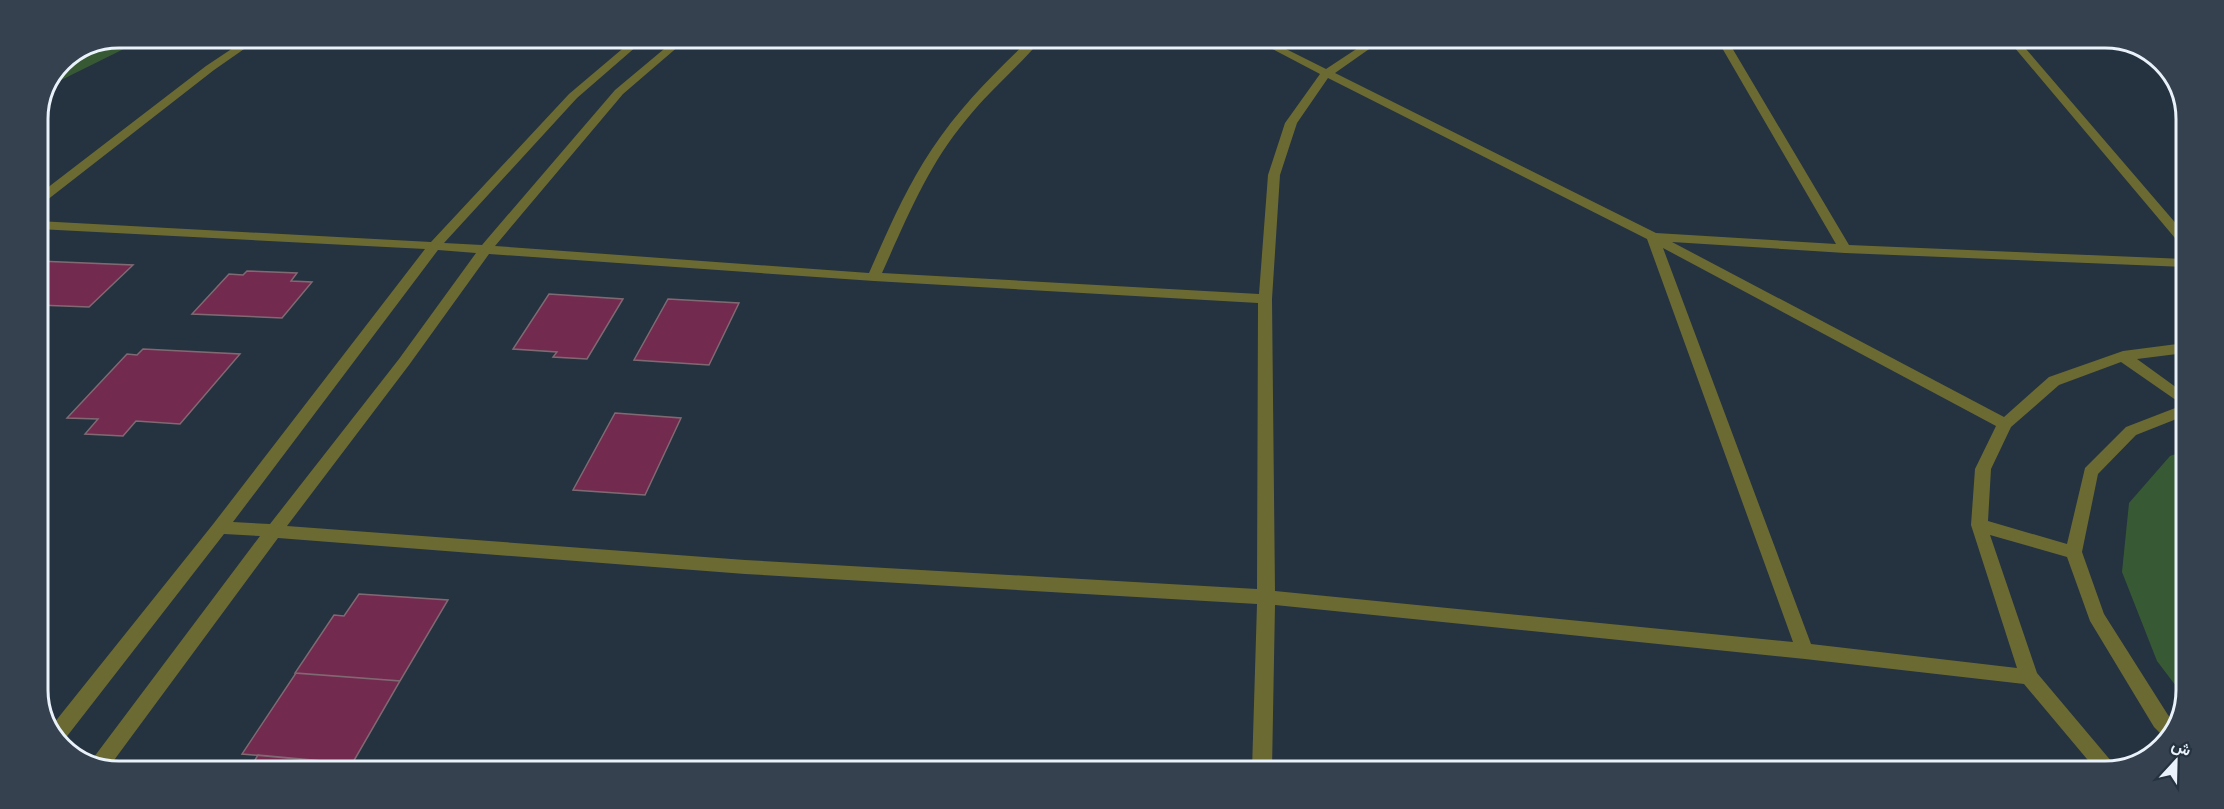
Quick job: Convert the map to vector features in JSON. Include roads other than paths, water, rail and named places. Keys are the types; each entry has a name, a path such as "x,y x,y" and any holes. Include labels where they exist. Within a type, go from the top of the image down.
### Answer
{"street":[{"path":"48,193 210,68 240,48"},
{"path":"61,729 220,527 434,246 573,96 629,48"},
{"path":"104,760 273,532 404,362 486,249 619,92 671,48"},
{"path":"874,277 906,205 938,150 971,105 1028,48"},
{"path":"1276,48 1653,237 2006,424"},
{"path":"1263,761 1266,597 1265,298 1275,175 1291,123 1326,74 1365,48"},
{"path":"1727,48 1845,249"},
{"path":"2019,48 2176,229"},
{"path":"48,226 486,249 874,277 1265,298"},
{"path":"1653,237 1845,249 2176,263"},
{"path":"1653,237 1805,651"},
{"path":"2100,761 2029,677 1979,525 1983,469 2006,424 2054,381 2123,356 2176,349"},
{"path":"2123,356 2176,394"},
{"path":"2165,726 2096,616 2074,552 2091,472 2131,431 2176,413"},
{"path":"1979,525 2074,552"},
{"path":"220,527 746,567 1266,597 1805,651 2029,677"}]}
